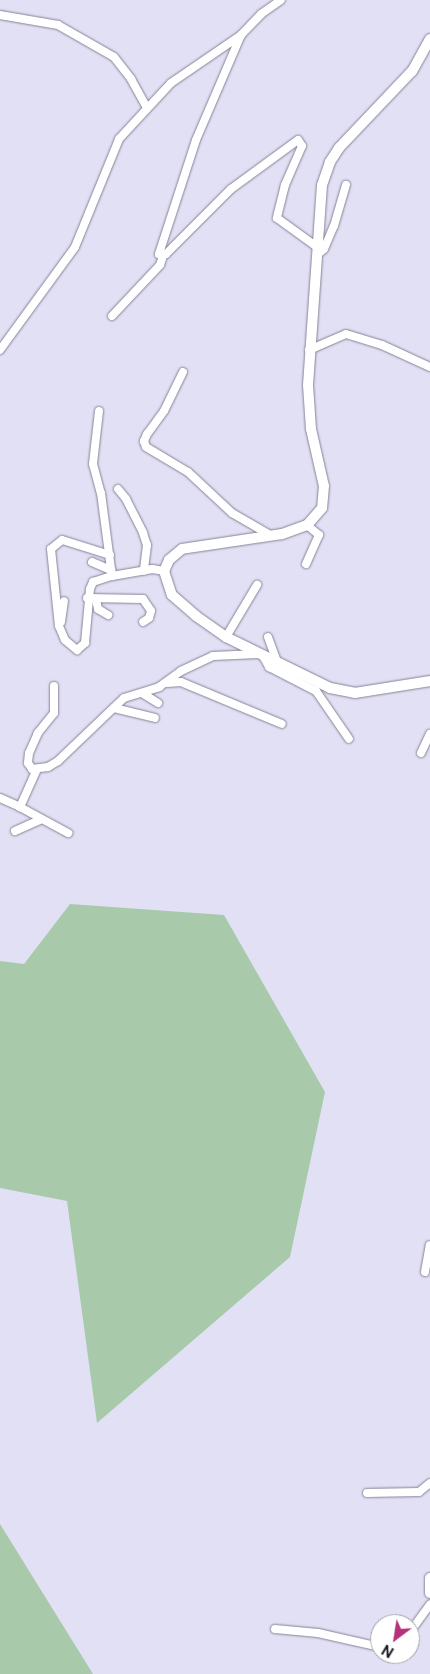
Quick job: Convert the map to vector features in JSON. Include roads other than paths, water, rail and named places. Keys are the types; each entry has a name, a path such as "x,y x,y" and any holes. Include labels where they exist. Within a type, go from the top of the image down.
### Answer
{"street":[{"path":"0,350 75,247 109,159 119,139 171,83 241,35 261,14 281,0"},
{"path":"0,15 58,25 114,57 131,79 147,108"},
{"path":"163,256 159,248 184,172 241,35"},
{"path":"164,571 176,554 191,546 270,535 307,525 319,514 325,492 309,412 309,350 322,185 330,162 347,138 412,71 430,39"},
{"path":"112,316 160,265 163,256 231,189 298,140 302,147 285,186 278,218 317,251"},
{"path":"317,251 324,249 334,226 346,185"},
{"path":"309,350 346,334 353,335 430,367"},
{"path":"183,372 164,411 146,434 144,442 146,447 157,457 181,467 225,508 270,535"},
{"path":"99,411 93,464 101,493 112,573"},
{"path":"118,489 143,533 147,545 144,571"},
{"path":"306,564 319,535 307,525"},
{"path":"110,555 62,540 51,550 59,626 71,646 77,650 82,648 87,634 87,598 93,582 112,573 164,571"},
{"path":"92,562 112,573"},
{"path":"164,571 172,595 226,637 261,655 344,692 430,681"},
{"path":"226,637 257,585"},
{"path":"87,598 96,600 123,596 143,599 150,611 149,618 143,622"},
{"path":"96,600 98,609 108,615"},
{"path":"59,626 64,601"},
{"path":"268,637 277,662"},
{"path":"54,686 54,713 38,733 28,759 32,769 58,761 124,698 167,682 181,671 213,656 261,655"},
{"path":"261,655 269,667 316,691 349,739"},
{"path":"167,682 181,682 282,724"},
{"path":"142,692 158,703"},
{"path":"114,708 155,718"},
{"path":"421,753 430,734"},
{"path":"20,807 37,769"},
{"path":"0,798 68,833"},
{"path":"15,831 40,820"},
{"path":"425,1272 430,1244"},
{"path":"367,1493 419,1492 430,1483"},
{"path":"430,1578 430,1593"},
{"path":"420,1618 430,1604"},
{"path":"275,1629 318,1633 370,1645"}]}
